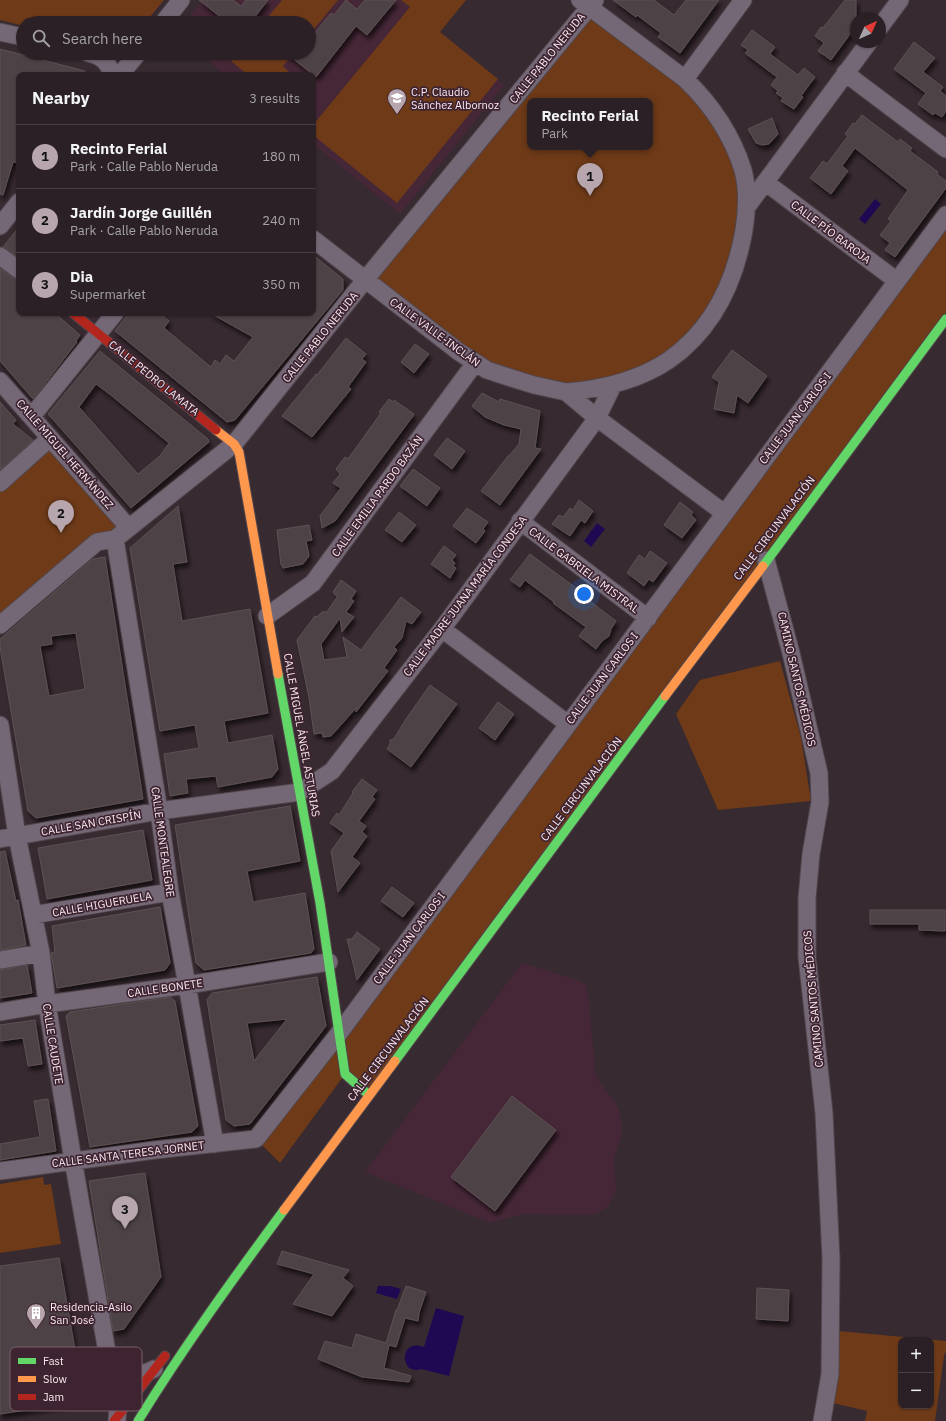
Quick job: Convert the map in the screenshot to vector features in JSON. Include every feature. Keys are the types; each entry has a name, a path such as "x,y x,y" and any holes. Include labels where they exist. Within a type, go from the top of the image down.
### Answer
{"main road":[{"name":"CALLE PEDRO LAMATA","path":"77,316 234,444"},
{"name":"CALLE CIRCUNVALACIÓN","path":"237,1273 946,319"},
{"name":"CALLE MIGUEL ÁNGEL ASTURIAS","path":"234,444 239,452 267,616 300,792 329,962 345,1074 369,1095"},
{"path":"180,1339 237,1273"},
{"path":"138,1421 157,1390 237,1273"},
{"path":"142,1384 170,1351"},
{"path":"113,1420 120,1411"}],"street":[{"path":"168,16 181,0"},
{"path":"685,79 743,0"},
{"path":"886,19 900,0"},
{"path":"566,392 586,391 628,381 669,360 704,328 724,297 732,276 742,240 746,208 746,184 732,141 722,122 710,106 685,79 588,2"},
{"name":"CALLE PABLO NERUDA","path":"0,625 97,542 115,539 234,444 588,2"},
{"path":"0,32 16,36"},
{"path":"746,208 864,48"},
{"path":"103,60 109,66 112,72"},
{"path":"122,72 132,60"},
{"path":"845,73 946,149"},
{"name":"CALLE PÍO BAROJA","path":"765,182 897,282"},
{"path":"0,226 16,206"},
{"name":"CALLE JUAN CARLOS I","path":"256,1139 340,1032 946,215"},
{"name":"CALLE VALLE-INCLÁN","path":"316,241 459,352 487,370 534,385 566,392 597,418 724,513"},
{"path":"0,256 16,268"},
{"path":"32,416 113,316"},
{"name":"CALLE EMILIA PARDO BAZÁN","path":"267,616 313,583 474,362"},
{"name":"CALLE MIGUEL HERNÁNDEZ","path":"0,381 129,528"},
{"name":"CALLE MADRE JUANA MARÍA CONDESA","path":"300,792 332,771 442,629 597,418 613,385"},
{"path":"0,484 50,438"},
{"name":"CALLE GABRIELA MISTRAL","path":"520,521 648,618"},
{"name":"CALLE MONTEALEGRE","path":"115,539 159,811 170,892 215,1144"},
{"name":"CAMINO SANTOS MÉDICOS","path":"766,560 791,653 819,773 820,802 811,854 806,898 807,957 824,1113 832,1259 830,1374 822,1421"},
{"path":"442,629 568,724"},
{"name":"CALLE CAUDETE","path":"0,725 18,836 41,954 47,1004 106,1347"},
{"name":"CALLE SAN CRISPÍN","path":"0,839 159,811 300,792"},
{"name":"CALLE HIGUERUELA","path":"34,915 170,892"},
{"path":"0,960 41,954"},
{"name":"CALLE BONETE","path":"0,1012 47,1004 187,985 329,962"},
{"name":"CALLE SANTA TERESA JORNET","path":"0,1171 73,1160 256,1139"},
{"path":"142,1374 154,1369"}],"shaded area":[{"path":"0,0 164,0 151,16 16,16 16,24 0,20"},
{"name":"C.P. Claudio Sánchez Albornoz","path":"203,0 401,0 504,85 400,214 316,146 316,72 222,72 208,60 316,60 316,16 190,16"},
{"path":"282,0 338,0 316,27 316,16 269,16"},
{"path":"401,0 466,0 440,32 498,79 397,203 316,137 316,121 410,7"},
{"path":"590,7 667,66 738,157 742,240 692,340 599,388 505,376 365,280"},
{"path":"288,60 283,66 289,72 244,72 231,61"},
{"path":"875,199 881,204 865,224 859,219"},
{"path":"946,215 946,319 369,1095 345,1074 280,1163 256,1139"},
{"path":"50,438 129,528 0,625 0,483"},
{"path":"597,523 605,529 591,547 584,541"},
{"path":"780,661 801,738 811,801 718,810 676,714 700,680"},
{"path":"522,963 580,981 587,986 596,1076 616,1104 620,1113 622,1134 614,1159 616,1189 608,1207 596,1214 526,1214 490,1223 365,1172"},
{"path":"43,1177 44,1185 51,1184 61,1244 0,1253 0,1184"},
{"path":"378,1286 390,1286 401,1289 397,1299 376,1293"},
{"path":"436,1308 464,1316 449,1376 421,1369 414,1370 409,1368 406,1363 406,1352 410,1347 416,1345 424,1347"},
{"path":"839,1331 903,1337 898,1337 898,1409 934,1409 934,1340 946,1341 946,1351 935,1421 865,1421 867,1411 833,1403"}],"building":[{"path":"199,0 233,0 241,6 246,0 268,0 255,16 219,16"},
{"path":"346,0 357,9 365,0 396,0 367,35 356,26 316,77 316,72 310,72 295,60 316,60 316,31 331,13 334,15"},
{"path":"613,0 654,0 674,15 686,0 719,0 680,53 658,37 661,33 637,15 636,17"},
{"path":"845,0 856,0 856,12 850,12 850,34 831,60 818,51 824,43 815,36 821,27 823,28"},
{"path":"752,30 775,47 770,54 798,75 804,68 815,77 801,96 803,97 794,109 781,101 783,98 776,93 778,91 771,85 777,77 745,53 748,50 741,45"},
{"path":"914,42 935,58 923,72 943,87 940,91 946,96 946,111 942,117 935,113 933,115 918,104 926,93 894,69"},
{"path":"0,49 16,53 16,60 42,60 85,71 16,72 16,162 13,162 3,195 0,194"},
{"path":"862,115 898,142 900,139 912,148 910,151 938,172 937,174 946,181 946,188 895,257 885,250 890,243 880,235 891,221 888,219 908,190 855,148 842,166 848,171 831,194 810,178 823,161 827,164 848,136 845,134 853,123 855,124"},
{"path":"772,118 778,134 769,144 762,145 756,143 748,129"},
{"path":"16,231 16,256 3,247"},
{"path":"316,257 343,279 343,290 235,420 227,422 115,331 127,316 163,316 169,321 164,328 211,367 215,360 220,364 226,355 234,361 253,337 215,316 316,316"},
{"path":"0,268 16,279 16,316 58,316 80,335 76,341 77,342 33,399 0,361"},
{"path":"346,338 366,354 362,359 366,362 348,387 351,389 312,437 282,416"},
{"path":"415,344 429,354 414,373 401,362"},
{"path":"732,350 767,376 748,403 737,395 734,413 714,409 719,382 712,377"},
{"path":"100,351 208,439 209,442 131,508 48,414","holes":["96,384 169,443 160,456 138,474 79,407"]},
{"path":"482,393 499,402 500,399 540,411 535,448 541,449 500,505 481,491 519,444 521,429 504,425 485,417 472,406"},
{"path":"389,399 393,402 394,400 414,414 413,416 335,521 322,528 320,516 341,488 333,483 340,474 336,469 345,457 348,459 381,413 379,412"},
{"path":"0,402 16,420 13,424 33,440 0,470"},
{"path":"447,438 465,451 452,469 434,455"},
{"path":"413,469 440,488 427,506 400,486"},
{"path":"579,500 593,511 585,523 581,520 570,536 552,524 559,515 563,517 570,508 573,510"},
{"path":"680,502 693,512 691,515 696,520 682,538 664,525"},
{"path":"178,506 187,562 173,564 182,621 250,609 268,713 224,721 228,743 272,735 278,769 272,777 218,787 216,776 186,779 188,793 170,796 164,754 199,748 195,725 160,731 130,548"},
{"path":"467,508 488,522 483,529 485,531 476,543 453,526"},
{"path":"399,512 416,525 402,542 385,530"},
{"path":"309,525 312,540 306,541 309,556 303,564 283,568 281,565 277,530"},
{"path":"444,546 456,555 452,560 455,563 453,566 456,568 450,578 431,564"},
{"path":"650,551 667,563 653,582 649,579 644,586 627,573 639,555 645,559"},
{"path":"530,554 587,596 586,598 616,621 609,636 602,641 596,649 579,636 586,627 525,580 520,587 510,580"},
{"path":"105,557 143,799 36,818 28,811 0,647 0,639 93,559","holes":["76,633 85,689 49,696 40,646 52,644 51,636"]},
{"path":"341,580 356,591 351,599 354,601 346,612 354,617 342,632 340,618 321,644 324,660 347,657 343,637 361,650 401,597 421,612 412,624 406,621 402,638 394,647 397,650 384,668 388,671 356,712 356,708 331,736 323,737 322,733 314,734 309,698 297,640 315,616 317,617 322,612 327,612 337,597 333,592"},
{"path":"430,685 457,704 411,767 387,749 390,744 390,740 394,739"},
{"path":"498,702 514,714 495,740 479,728"},
{"path":"362,779 377,790 372,797 375,799 359,821 366,826 362,832 367,836 352,857 360,863 338,892 331,851 344,833 330,823 337,813 339,815 353,793 352,792"},
{"path":"290,806 300,861 247,871 253,902 305,893 314,949 311,953 204,970 196,963 175,825"},
{"path":"143,830 152,880 47,899 38,848"},
{"path":"5,851 16,901 18,900 26,945 0,950 0,852"},
{"path":"392,887 414,903 403,917 381,901"},
{"path":"160,907 170,963 165,970 57,988 51,953 55,952 52,926"},
{"path":"870,910 945,910 945,931 919,930 919,924 870,924"},
{"path":"357,932 380,949 357,980 347,939 352,939"},
{"path":"27,965 32,993 0,998 0,970"},
{"path":"317,977 326,1026 250,1124 234,1126 226,1120 207,1000 212,993","holes":["287,1019 254,1061 247,1023"]},
{"path":"170,997 175,1001 198,1126 192,1132 90,1147 66,1016 70,1012"},
{"path":"35,1020 42,1064 28,1066 23,1038 0,1041 0,1025"},
{"path":"512,1096 556,1130 495,1211 451,1177"},
{"path":"48,1099 56,1151 0,1160 0,1144 40,1137 34,1101"},
{"path":"145,1173 161,1277 124,1329 113,1331 89,1181"},
{"path":"282,1251 349,1270 343,1278 353,1286 332,1316 293,1304 314,1274 277,1264"},
{"name":"Residencia-Asilo San José","path":"59,1258 75,1347 10,1347 10,1411 19,1411 0,1414 0,1266"},
{"path":"406,1286 426,1292 418,1321 405,1318 396,1347 389,1345 384,1368 411,1376 409,1382 362,1377 318,1359 325,1341 352,1348 356,1334 386,1343 396,1310"},
{"path":"757,1288 789,1290 788,1321 756,1319"}],"traffic: fast":[{"path":"763,566 946,319"},
{"path":"278,674 320,903 345,1074 369,1095"},
{"path":"395,1061 665,696"},
{"path":"138,1421 209,1314 284,1210"}],"traffic: slow":[{"path":"216,430 234,444 239,452 278,674"},
{"path":"665,696 763,566"},
{"path":"284,1210 395,1061"}],"traffic: jam":[{"path":"77,316 216,430"},
{"path":"142,1385 165,1356"},
{"path":"114,1421 122,1411"}],"place":[{"name":"C.P. Claudio Sánchez Albornoz","path":"397,115"},
{"name":"Recinto Ferial","path":"590,196"},
{"name":"Jardín Jorge Guillén","path":"61,533"},
{"name":"Dia","path":"125,1229"},
{"name":"Residencia-Asilo San José","path":"36,1330"}]}
